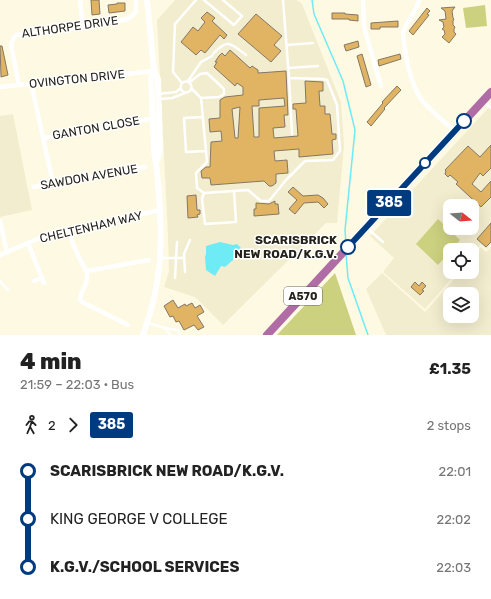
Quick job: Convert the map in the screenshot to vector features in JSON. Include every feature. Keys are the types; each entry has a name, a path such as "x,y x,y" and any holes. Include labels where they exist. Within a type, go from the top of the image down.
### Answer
{"highway":[{"name":"A570","path":"267,335 491,92"}],"street":[{"path":"80,0 83,27"},
{"name":"ALTHORPE DRIVE","path":"19,84 11,45 16,35 83,27 128,19 136,12 136,0"},
{"path":"143,335 154,300 161,258 162,226 154,151 155,96 158,79 154,71 147,0"},
{"path":"363,0 364,27 381,86"},
{"path":"419,0 416,9 404,27 403,33 411,74 416,90 422,100 455,131"},
{"name":"OVINGTON DRIVE","path":"0,87 154,71"},
{"path":"31,83 53,183"},
{"name":"GANTON CLOSE","path":"44,138 149,119"},
{"name":"SAWDON AVENUE","path":"34,187 145,167"},
{"name":"CHELTENHAM WAY","path":"0,255 47,235 160,210"},
{"path":"0,221 7,252"},
{"path":"69,230 70,238 87,271 88,280 80,295 80,299 82,302 128,325"},
{"path":"28,243 43,280 34,281"},
{"path":"87,271 149,260"}],"lane":[{"path":"182,83 173,72 175,24 196,0"},
{"path":"204,0 234,25 242,16 223,0"},
{"path":"282,1 287,45 292,134"},
{"path":"287,45 313,43"},
{"path":"189,82 201,62 213,55 221,46 227,44 235,46 246,55"},
{"path":"288,68 318,66"},
{"path":"182,83 189,82 200,74 207,73 224,89 224,94 219,97 201,98"},
{"path":"189,82 192,85 192,89 201,98 207,162 196,173 197,188 204,193 248,190 261,201 269,201 286,180 306,161 333,160 340,151 337,105 327,80 289,78"},
{"path":"155,96 176,92 181,88 182,83"},
{"path":"181,88 185,92"},
{"path":"155,96 172,98 185,92 189,92 192,89"},
{"path":"483,101 491,108"},
{"path":"203,117 184,118 186,152 206,150"},
{"path":"204,193 202,199 205,224 212,224 236,222 234,191"},
{"path":"389,202 399,210"},
{"path":"366,227 383,242"},
{"path":"185,272 184,258 190,240"},
{"path":"175,278 177,242"},
{"path":"161,258 184,258"},
{"path":"0,281 8,290"},
{"path":"147,323 166,328 175,328 178,330 180,335"},
{"path":"166,328 170,335"}],"shaded area":[{"path":"175,0 297,0 302,4 341,102 344,146 337,223 326,223 223,325 195,297 164,287 169,271 157,20"},
{"path":"491,105 491,244 487,249 481,244 479,246 479,243 443,243 443,279 451,279 425,309 383,272 394,258 370,236"},
{"path":"13,114 32,210 0,217 0,116"},
{"path":"481,247 486,252 491,247 491,335 386,335 366,289 382,273 425,312 443,291 443,323 479,323 479,287 447,287 454,279 479,279 479,249"}],"green space":[{"path":"485,5 487,26 466,28 463,8"},
{"path":"438,219 443,224 443,235 455,235 460,240 457,243 443,243 443,259 438,265 416,244"},
{"path":"335,273 356,335 277,335"}],"water":[{"path":"220,242 233,245 237,244 241,248 238,253 233,255 233,260 225,267 221,266 215,276 206,270 206,246"}],"building":[{"path":"91,0 99,0 100,14 92,15"},
{"path":"125,3 125,11 109,13 108,5"},
{"path":"455,7 452,11 454,19 453,25 455,27 454,32 456,34 449,43 442,37 445,34 444,30 442,29 444,27 443,22 439,20 446,19 445,11 441,8"},
{"path":"427,8 430,11 427,14 429,15 413,35 409,31"},
{"path":"207,12 215,18 212,21 227,35 224,39 220,35 205,53 201,50 196,55 181,42 193,27 198,31 205,22 201,18"},
{"path":"332,13 358,15 358,21 349,19 332,19"},
{"path":"256,14 282,36 274,45 281,51 271,62 238,34"},
{"path":"398,21 398,27 380,27 380,29 371,29 371,23"},
{"path":"358,41 359,47 346,51 344,45"},
{"path":"0,46 2,46 8,75 1,77"},
{"path":"230,50 250,68 252,66 258,70 258,73 286,71 288,115 284,115 285,127 273,128 274,138 298,136 296,109 293,109 293,104 306,103 305,81 323,82 323,91 319,91 320,106 325,106 325,114 330,114 332,134 336,134 336,139 332,140 333,154 299,157 299,149 274,151 275,161 287,160 288,173 276,174 276,183 272,186 269,186 264,181 211,185 210,178 202,178 201,171 206,167 210,167 211,142 222,141 221,131 210,132 209,119 220,118 220,100 225,97 243,95 243,87 237,83 235,86 214,67 217,62 215,62 222,53 225,56","holes":["284,98 285,106 259,108 259,137 254,137 252,106 259,106 259,100","240,107 238,138 235,138 232,109"]},
{"path":"362,54 371,85 366,87 357,56"},
{"path":"400,54 401,59 379,66 378,60"},
{"path":"397,86 401,90 384,108 385,109 371,126 367,122 383,103 382,102"},
{"path":"491,145 491,168 483,176 480,173 472,184 481,192 491,181 491,197 481,207 479,205 479,199 472,199 456,184 458,182 450,175 448,177 445,174 445,170 468,146 480,157"},
{"path":"293,187 303,196 318,195 328,204 324,208 318,202 304,203 295,214 289,209 297,200 288,192"},
{"path":"196,195 197,210 200,210 200,214 197,215 198,217 188,218 187,196"},
{"path":"275,201 275,204 278,204 279,214 254,216 256,203 269,204"},
{"path":"491,223 491,242 486,247 477,239"},
{"path":"415,282 419,286 422,282 426,286 420,295 411,287"},
{"path":"173,300 178,308 185,304 186,306 192,303 195,308 200,305 204,312 197,316 204,327 198,330 194,325 184,330 179,321 176,322 173,316 170,317 164,306"}],"waterway":[{"path":"312,0 314,14 343,81 355,130 345,230 346,244"},
{"path":"346,254 348,278 368,335"}],"bus line":[{"name":"385","path":"348,247 464,121"}],"place":[{"name":"SCARISBRICK NEW ROAD/K.G.V.","path":"348,247"}]}
